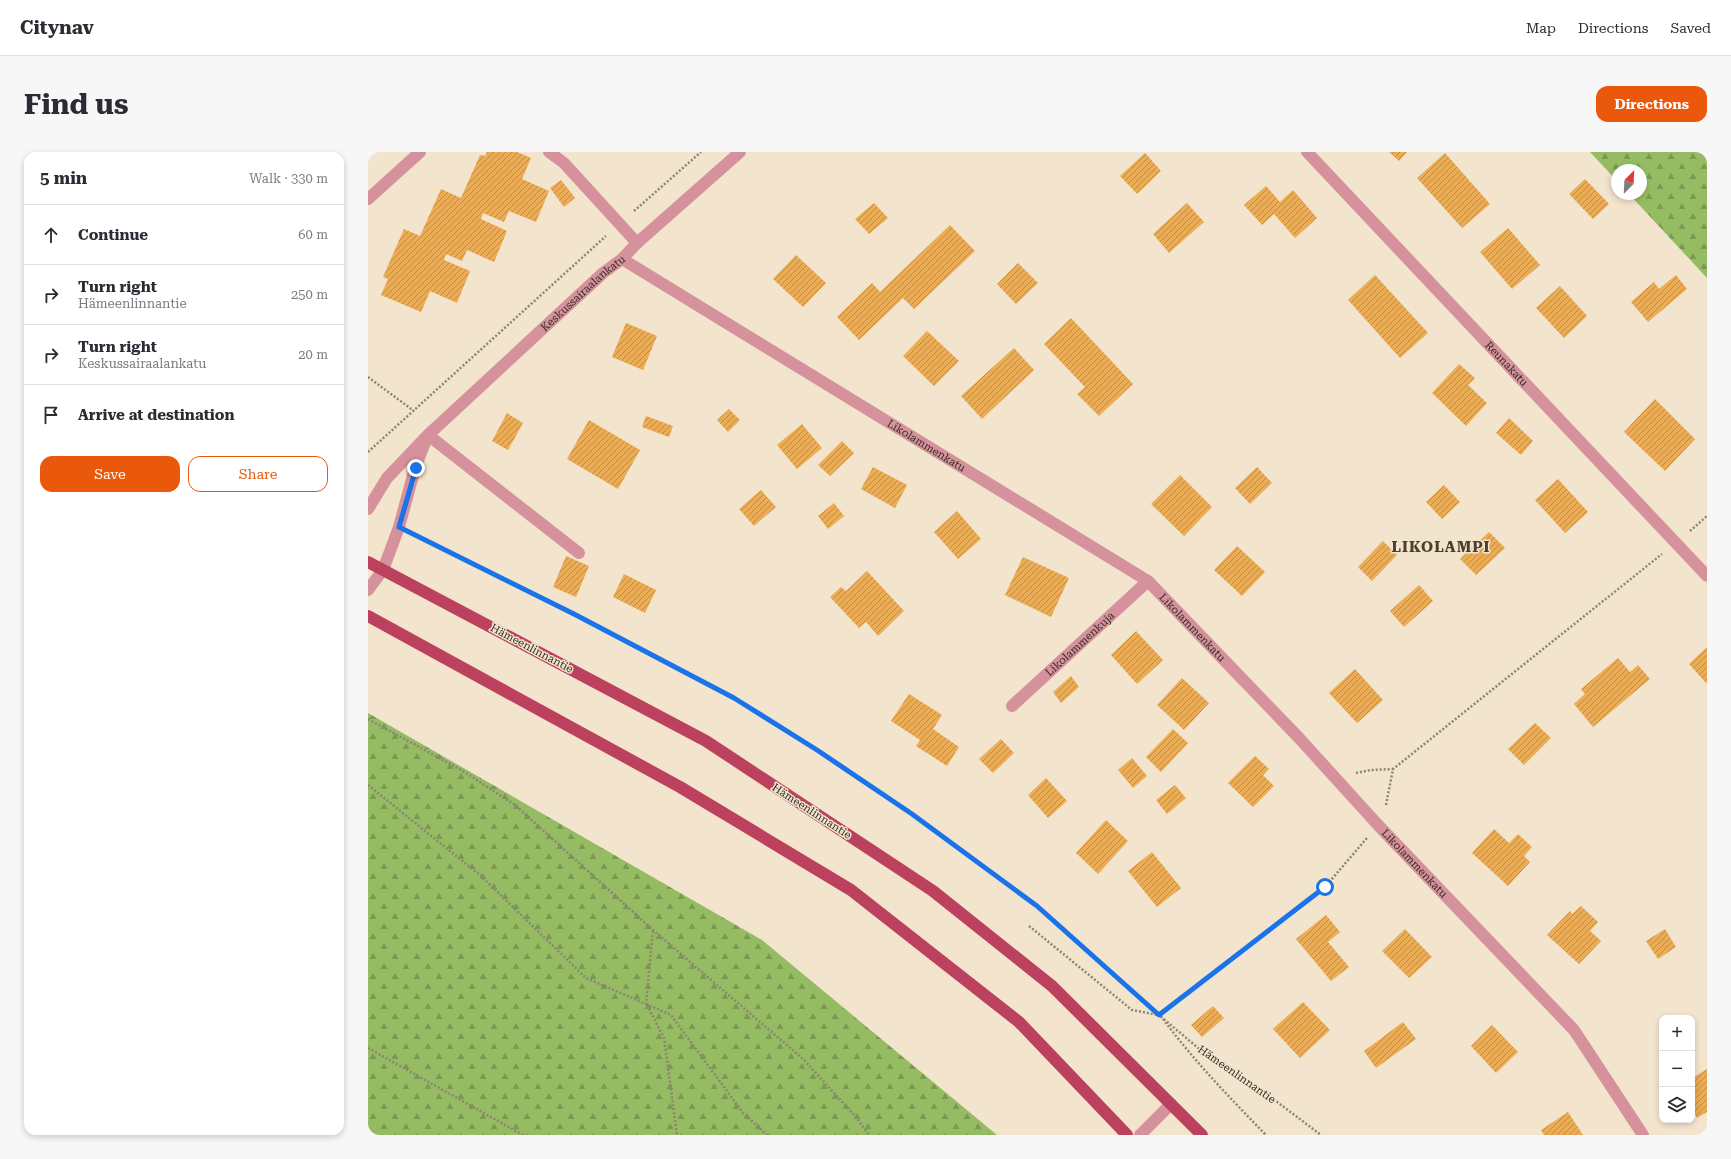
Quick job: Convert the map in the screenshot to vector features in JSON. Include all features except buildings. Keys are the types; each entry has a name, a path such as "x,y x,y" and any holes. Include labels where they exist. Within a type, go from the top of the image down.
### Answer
{"main road":[{"name":"Hämeenlinnantie","path":"368,562 706,741 933,891 1052,986 1202,1135"},
{"path":"368,616 680,787 851,890 1019,1022 1127,1135"}],"street":[{"path":"368,199 420,152"},
{"path":"549,152 564,164 637,243"},
{"name":"Keskussairaalankatu","path":"368,509 387,478 428,435 603,273 622,259 637,243 740,152"},
{"name":"Reunakatu","path":"1307,152 1707,576"},
{"name":"Likolammenkatu","path":"622,259 1148,581 1300,739 1378,824 1574,1030 1644,1135"},
{"path":"428,435 578,554"},
{"name":"Keskussairaalankatu","path":"368,590 382,570 399,527 416,468 428,435"},
{"name":"Likolammenkuja","path":"1012,706 1148,581"},
{"path":"1140,1135 1171,1104"}],"path":[{"path":"368,452 619,224 701,152"},
{"path":"368,377 414,411"},
{"path":"1338,781 1352,774 1371,770 1393,769 1505,682 1707,516"},
{"name":"Hämeenlinnantie","path":"399,527 574,614 734,698 817,750 912,814 1037,906 1159,1015 1210,1058 1260,1089 1321,1135"},
{"path":"368,719 463,770 515,805 653,930 803,1059 856,1117 869,1135"},
{"path":"1159,1015 1325,887 1378,824 1385,811 1393,769"},
{"path":"368,785 481,876 586,978 671,1015 743,1113 767,1135"},
{"path":"1029,926 1132,1010 1159,1015 1182,1046 1266,1135"},
{"path":"653,930 646,1004 664,1038 677,1135"},
{"path":"368,1048 523,1135"}],"green space":[{"path":"1590,152 1707,152 1707,278 1635,200 1647,200 1647,164 1611,164 1611,175"},
{"path":"368,713 762,940 997,1135 368,1135"}],"district":[{"name":"LIKOLAMPI","path":"1441,547"}],"route":[{"path":"416,468 399,527 574,614 734,698 817,750 912,814 1037,906 1159,1015 1325,887"}]}
